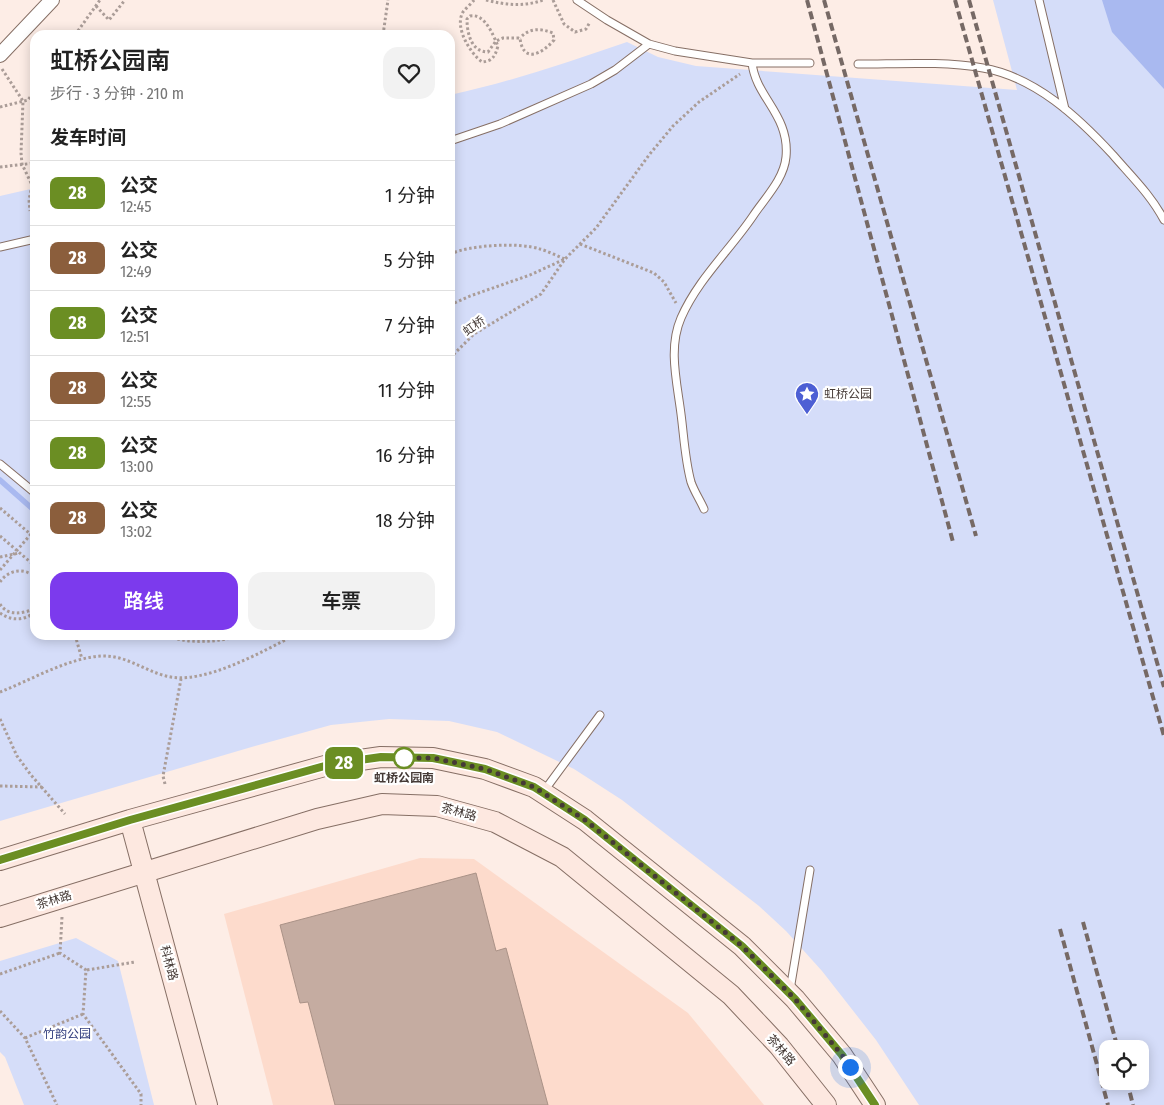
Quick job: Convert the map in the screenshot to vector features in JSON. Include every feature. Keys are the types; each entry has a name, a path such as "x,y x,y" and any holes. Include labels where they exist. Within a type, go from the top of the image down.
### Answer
{"street":[{"path":"0,55 52,0"},
{"path":"0,860 130,820 332,764 381,757 433,758 485,769 534,787 585,820 742,946 789,993 842,1055 875,1105"},
{"name":"茶林路","path":"0,917 317,819 382,804 437,806 495,822 562,857 731,995 779,1046 826,1105"},
{"name":"科林路","path":"130,820 207,1105"}],"lane":[{"path":"577,0 649,44 675,51 752,63 810,62"},
{"path":"1039,0 1065,109"},
{"path":"455,139 507,120 591,84 615,70 649,44"},
{"path":"704,509 692,483 684,449 674,352 676,333 694,293 749,222 780,176 786,159 786,141 781,124 773,107 755,80 752,63"},
{"path":"858,64 959,65 984,68 1007,74 1028,84 1065,109 1091,132 1147,194 1164,220"},
{"path":"0,247 30,240"},
{"path":"0,464 30,490"},
{"path":"542,793 600,716"},
{"path":"789,993 810,870"}],"path":[{"path":"79,30 100,0"},
{"path":"96,6 109,20 125,0"},
{"path":"385,30 388,0"},
{"path":"474,0 463,12 461,26 468,45 482,62 489,62 494,58 498,46 496,41 487,25 480,17 470,16 467,19 468,33 474,46 482,52 488,52 496,41 503,38 520,38 530,30 553,33 554,40 545,50 531,54 522,50 520,38"},
{"path":"486,0 504,4 524,5 543,0"},
{"path":"553,0 564,24 575,32 586,29 596,12"},
{"path":"455,303 530,275 565,259 596,228 649,155 673,126 699,102 732,81 752,63"},
{"path":"0,66 23,101 22,164 30,181"},
{"path":"0,107 28,100 30,97"},
{"path":"0,168 30,163"},
{"path":"30,195 30,211"},
{"path":"580,244 654,273 671,292 682,317"},
{"path":"455,253 486,246 516,246 539,248 565,259"},
{"name":"虹桥","path":"455,353 474,334 541,294 565,259"},
{"path":"0,508 30,534 0,570"},
{"path":"0,536 30,562"},
{"path":"0,557 19,553"},
{"path":"0,582 4,576 16,571 24,571 30,574"},
{"path":"0,604 8,612 30,611"},
{"path":"0,613 17,620 30,614"},
{"path":"77,640 82,659"},
{"path":"189,640 215,640"},
{"path":"0,692 82,659 101,656 122,658 166,676 181,679 229,667 285,640"},
{"path":"165,784 163,776 181,679"},
{"path":"0,719 17,756 65,814"},
{"path":"0,786 42,788"},
{"path":"60,953 62,916"},
{"path":"60,953 86,970 135,962"},
{"path":"0,974 60,953"},
{"path":"86,970 83,1014 141,1094 141,1105"},
{"path":"0,1010 25,1038 56,1105"},
{"path":"25,1038 83,1014"}],"shaded area":[{"path":"420,858 474,859 688,1013 764,1105 273,1105 224,914"}],"green space":[{"name":"虹桥公园","path":"993,0 1164,0 1164,1105 919,1105 876,1040 822,971 786,931 759,906 622,800 574,769 497,732 449,721 389,719 331,725 0,821 0,196 30,189 30,640 455,640 455,94 517,78 627,42 658,57 696,66 1017,90"},
{"name":"竹韵公园","path":"76,938 118,961 154,1105 24,1105 5,1057 0,1052 0,961"}],"water":[{"path":"1102,0 1164,0 1164,89 1112,32"}],"building":[{"path":"476,873 496,951 506,948 548,1105 335,1105 308,1002 300,1003 280,925"}],"waterway":[{"path":"0,480 30,507"}],"railway":[{"path":"807,0 953,542"},
{"path":"824,0 976,536"},
{"path":"955,0 1164,736"},
{"path":"969,0 1164,687"},
{"path":"1083,922 1116,1040"},
{"path":"1060,929 1108,1105"},
{"path":"1129,1090 1133,1105"}],"bus line":[{"name":"28","path":"0,860 130,820 332,764 381,757 433,758 485,769 534,787 585,820 742,946 795,999 842,1055 875,1105"}],"place":[{"name":"虹桥公园","path":"807,415"},
{"name":"虹桥公园南","path":"404,758"}],"route":[{"path":"404,758 398,758 433,758 485,769 534,787 585,820 742,946 795,999 850,1067"}]}
